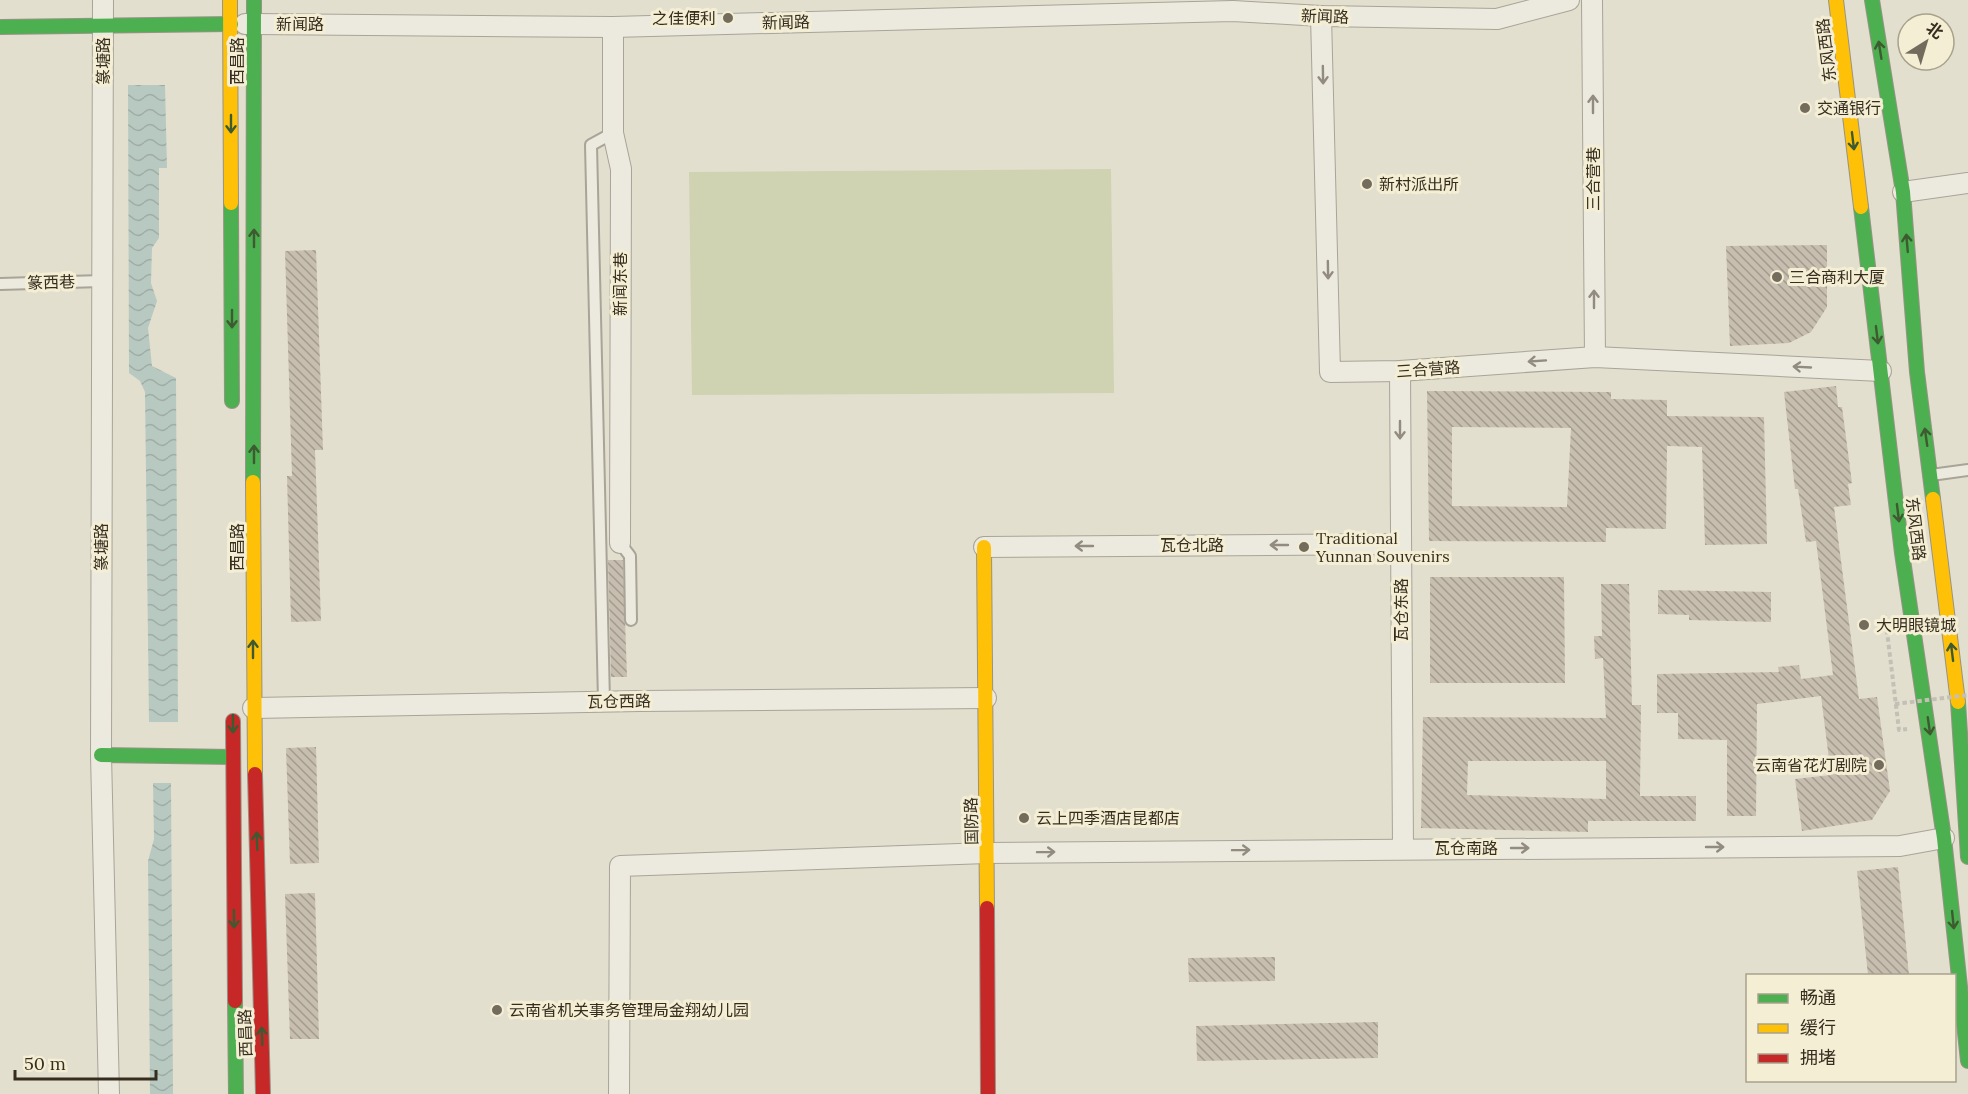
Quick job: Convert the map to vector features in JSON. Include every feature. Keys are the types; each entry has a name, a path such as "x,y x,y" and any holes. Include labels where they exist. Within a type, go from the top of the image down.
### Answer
{"main road":[{"name":"西昌路","path":"230,0 232,414"},
{"name":"西昌路","path":"254,0 253,708 264,1094"},
{"name":"东风西路","path":"1836,0 1902,553 1944,838 1968,1061"},
{"name":"东风西路","path":"1872,0 1903,192 1917,372 1945,590 1963,700 1968,857"},
{"name":"新闻路","path":"0,27 231,24"},
{"name":"国防路","path":"984,547 988,1094"},
{"path":"1945,590 1963,610"},
{"path":"1963,700 1968,683"},
{"name":"西昌路","path":"232,709 236,1094"},
{"path":"101,755 233,757"}],"street":[{"name":"篆塘路","path":"103,0 101,755 109,1094"},
{"name":"新闻路","path":"231,24 613,27 1233,6 1322,16 1497,19 1569,0"},
{"name":"三合营巷","path":"1592,0 1595,357"},
{"name":"三合营路","path":"1322,16 1330,372 1400,371 1595,357 1881,371"},
{"name":"新闻东巷","path":"613,27 613,132 621,169 620,543"},
{"path":"1903,192 1968,183"},
{"name":"瓦仓东路","path":"1400,371 1403,849"},
{"name":"瓦仓北路","path":"984,547 1400,544"},
{"name":"瓦仓西路","path":"253,708 604,701 986,698"},
{"name":"瓦仓南路","path":"619,1094 620,866 987,853 1900,846 1944,838"}],"lane":[{"path":"604,701 591,145 613,132"},
{"name":"篆西巷","path":"0,284 102,280"},
{"path":"1931,475 1968,470"},
{"path":"620,543 630,556 631,621"}],"path":[{"path":"1884,606 1899,730"},
{"path":"1895,704 1963,700"}],"green space":[{"path":"1111,169 1114,393 692,395 689,172"}],"water":[{"path":"128,85 165,85 167,168 159,168 159,238 152,248 151,283 157,301 148,328 152,366 176,378 178,722 149,722 145,392 140,381 129,373"},
{"path":"153,783 171,783 173,1094 150,1094 148,861 154,839"}],"building":[{"name":"三合商利大厦","path":"1827,245 1827,307 1811,332 1789,343 1730,346 1726,246"},
{"path":"316,250 323,450 315,450 321,621 291,622 287,476 292,476 285,251"},
{"path":"1836,386 1838,407 1842,407 1852,483 1848,484 1851,505 1834,507 1859,699 1877,697 1890,791 1872,820 1802,831 1795,779 1831,775 1821,696 1757,704 1756,816 1727,816 1727,740 1678,739 1678,713 1657,713 1657,674 1779,672 1778,667 1799,665 1801,679 1833,675 1816,541 1806,542 1798,489 1795,489 1784,392"},
{"path":"1427,391 1611,392 1611,399 1667,400 1667,416 1764,417 1767,544 1705,545 1702,447 1667,446 1666,529 1606,528 1606,542 1429,541","holes":["1452,427 1571,428 1567,507 1452,506"]},
{"path":"608,560 623,560 627,677 611,677"},
{"path":"1430,577 1564,577 1565,683 1430,683"},
{"path":"1601,584 1629,584 1632,705 1641,705 1640,796 1696,796 1696,821 1588,821 1588,832 1421,828 1423,717 1606,718 1603,658 1595,659 1594,636 1602,636","holes":["1468,761 1606,761 1606,799 1467,795"]},
{"path":"1658,590 1771,592 1771,622 1689,620 1689,615 1658,614"},
{"path":"316,747 319,863 290,864 286,748"},
{"path":"1898,867 1909,974 1868,974 1857,871"},
{"path":"315,893 319,1039 290,1039 285,894"},
{"path":"1275,957 1275,981 1189,982 1188,958"},
{"path":"1378,1022 1378,1058 1197,1061 1196,1026"}],"traffic: fast":[{"path":"253,482 254,0"},
{"path":"1872,0 1903,192 1917,372 1933,499"},
{"path":"0,27 231,24"},
{"path":"231,203 232,401"},
{"path":"1861,207 1902,553 1944,838 1968,1061"},
{"path":"1958,702 1968,857"},
{"path":"101,755 233,757"},
{"path":"235,1001 236,1094"}],"traffic: slow":[{"path":"230,0 231,203"},
{"path":"1836,0 1861,207"},
{"path":"253,482 255,774"},
{"path":"1933,499 1958,702"},
{"path":"984,547 987,908"}],"traffic: jam":[{"path":"233,721 235,1001"},
{"path":"255,774 263,1094"},
{"path":"987,908 988,1094"}],"place":[{"name":"之佳便利","path":"728,18"},
{"name":"交通银行","path":"1805,108"},
{"name":"新村派出所","path":"1367,184"},
{"name":"三合商利大厦","path":"1777,277"},
{"name":"Traditional Yunnan Souvenirs","path":"1304,547"},
{"name":"大明眼镜城","path":"1864,625"},
{"name":"云南省花灯剧院","path":"1879,765"},
{"name":"云上四季酒店昆都店","path":"1024,818"},
{"name":"云南省机关事务管理局金翔幼儿园","path":"497,1010"}]}
